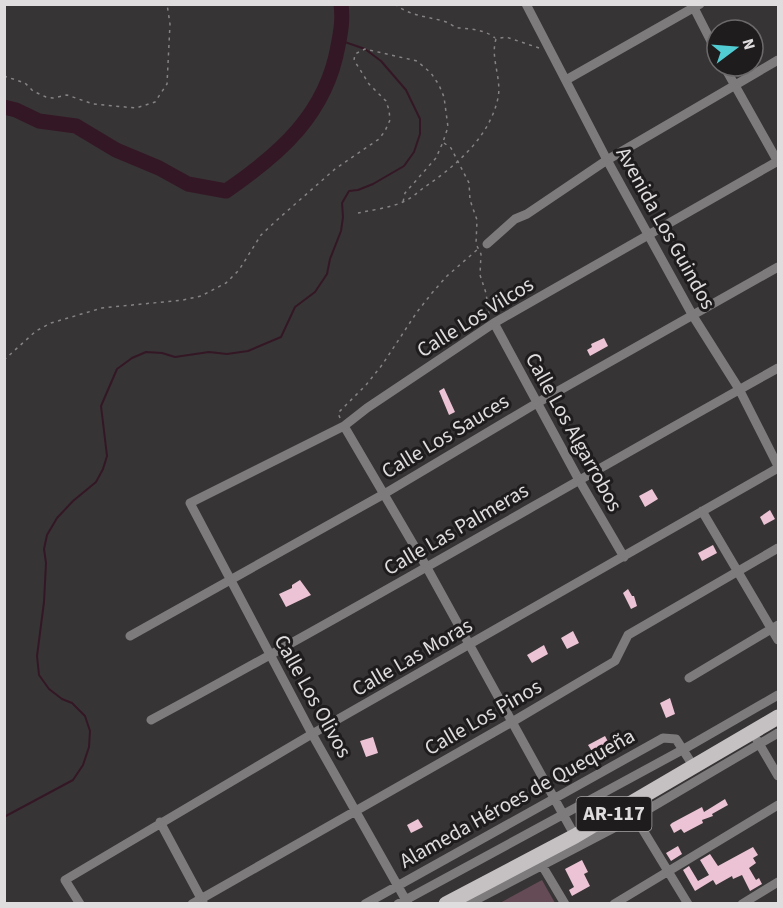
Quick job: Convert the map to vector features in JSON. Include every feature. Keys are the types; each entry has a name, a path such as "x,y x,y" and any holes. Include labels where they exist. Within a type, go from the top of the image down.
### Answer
{"main road":[{"name":"AR-117","path":"446,903 539,861 575,836 694,767 756,739 778,717"}],"street":[{"name":"Avenida Los Guindos","path":"526,4 607,160 693,316 740,389 778,467"},
{"path":"566,80 695,6 705,27"},
{"path":"483,246 515,219 527,214 607,160 778,60"},
{"path":"730,78 778,161"},
{"name":"Calle Los Vilcos","path":"190,503 344,426 367,408 494,323 778,161"},
{"name":"Calle Los Sauces","path":"130,636 384,494 537,403 778,267"},
{"name":"Calle Los Algarrobos","path":"494,323 579,480 624,557"},
{"name":"Calle Las Palmeras","path":"151,720 270,656 778,368"},
{"path":"344,426 426,566 575,836"},
{"name":"Calle Las Moras","path":"80,903 65,880 160,822 778,467"},
{"name":"Calle Los Olivos","path":"190,503 312,734 398,885 404,902"},
{"path":"702,511 775,627 778,640"},
{"name":"Calle Los Pinos","path":"192,903 203,901 355,810 615,661 628,635 778,548"},
{"path":"689,678 775,627"},
{"path":"694,767 684,749 778,695"},
{"path":"468,903 539,861 635,817 756,739 778,733"},
{"name":"Alameda Héroes de Quequeña","path":"365,903 663,738 676,739 684,749 404,902"},
{"path":"756,739 778,777"},
{"path":"614,903 778,806"},
{"path":"635,817 688,903"},
{"path":"160,822 203,901"},
{"path":"539,861 565,903"},
{"path":"742,903 778,882"}],"path":[{"path":"4,76 25,83 39,96 53,98 67,95 93,104 136,108 155,102 167,84 170,24 166,4"},
{"path":"395,4 420,17 444,21 459,28 465,27 487,32 495,39"},
{"path":"495,39 506,37 539,48 548,47"},
{"path":"357,213 403,202 437,179 476,143 485,129 498,98 493,46 495,39"},
{"path":"4,360 36,331 51,323 102,308 183,300 201,296 226,283 239,270 261,235 276,219 335,169 379,139 385,131 390,120 386,100 369,84 354,60 355,54 365,49 417,61 431,73 439,85 447,110 448,128 436,158 405,193 403,202"},
{"path":"443,142 452,148 469,183 470,200 476,212 476,244 483,246"},
{"path":"483,246 480,275 486,293 488,310 494,323"},
{"path":"344,426 338,413 382,365 410,321 447,276 483,246"}],"shaded area":[{"path":"542,880 555,903 500,903"}],"building":[{"path":"604,338 608,346 590,356 587,350 592,347 591,344"},
{"path":"444,388 455,412 449,415 439,391"},
{"path":"652,489 658,499 645,507 639,496"},
{"path":"770,510 775,519 764,525 760,517"},
{"path":"713,545 717,553 702,561 698,553"},
{"path":"300,580 311,595 286,607 279,594 292,588 292,585"},
{"path":"628,589 634,596 637,606 631,609 623,593"},
{"path":"573,631 579,643 567,649 561,638"},
{"path":"544,645 548,654 532,663 527,655"},
{"path":"670,698 675,714 666,718 660,703"},
{"path":"605,736 613,751 580,768 577,761 593,753 588,745"},
{"path":"373,737 378,753 366,757 360,741"},
{"path":"725,799 728,805 712,814 713,816 702,820 703,823 684,833 681,829 674,833 670,825 672,823 702,807 704,812"},
{"path":"418,819 423,827 411,833 407,825"},
{"path":"678,846 682,854 671,861 666,853"},
{"path":"753,847 758,855 753,858 756,863 749,868 756,880 759,878 762,884 750,891 742,875 733,879 732,876 716,885 713,880 695,891 683,870 689,866 698,881 709,875 700,860 710,854 718,866"},
{"path":"582,860 588,872 584,874 590,886 572,896 569,890 574,887 565,869"}],"waterway":[{"path":"4,107 39,121 76,126 116,150 159,168 188,184 226,191 282,147 312,112 332,70 341,30 341,4"},
{"path":"4,817 73,780 83,765 89,747 90,731 85,716 72,703 49,689 39,675 37,656 44,602 46,563 44,549 47,535 57,518 96,482 103,469 107,456 101,406 117,369 132,358 146,352 175,357 209,352 227,354 248,351 281,337 295,307 315,292 327,274 341,231 342,203 349,191 373,184 404,166 414,152 420,134 420,119 406,90 381,61 365,49 339,40"}]}
